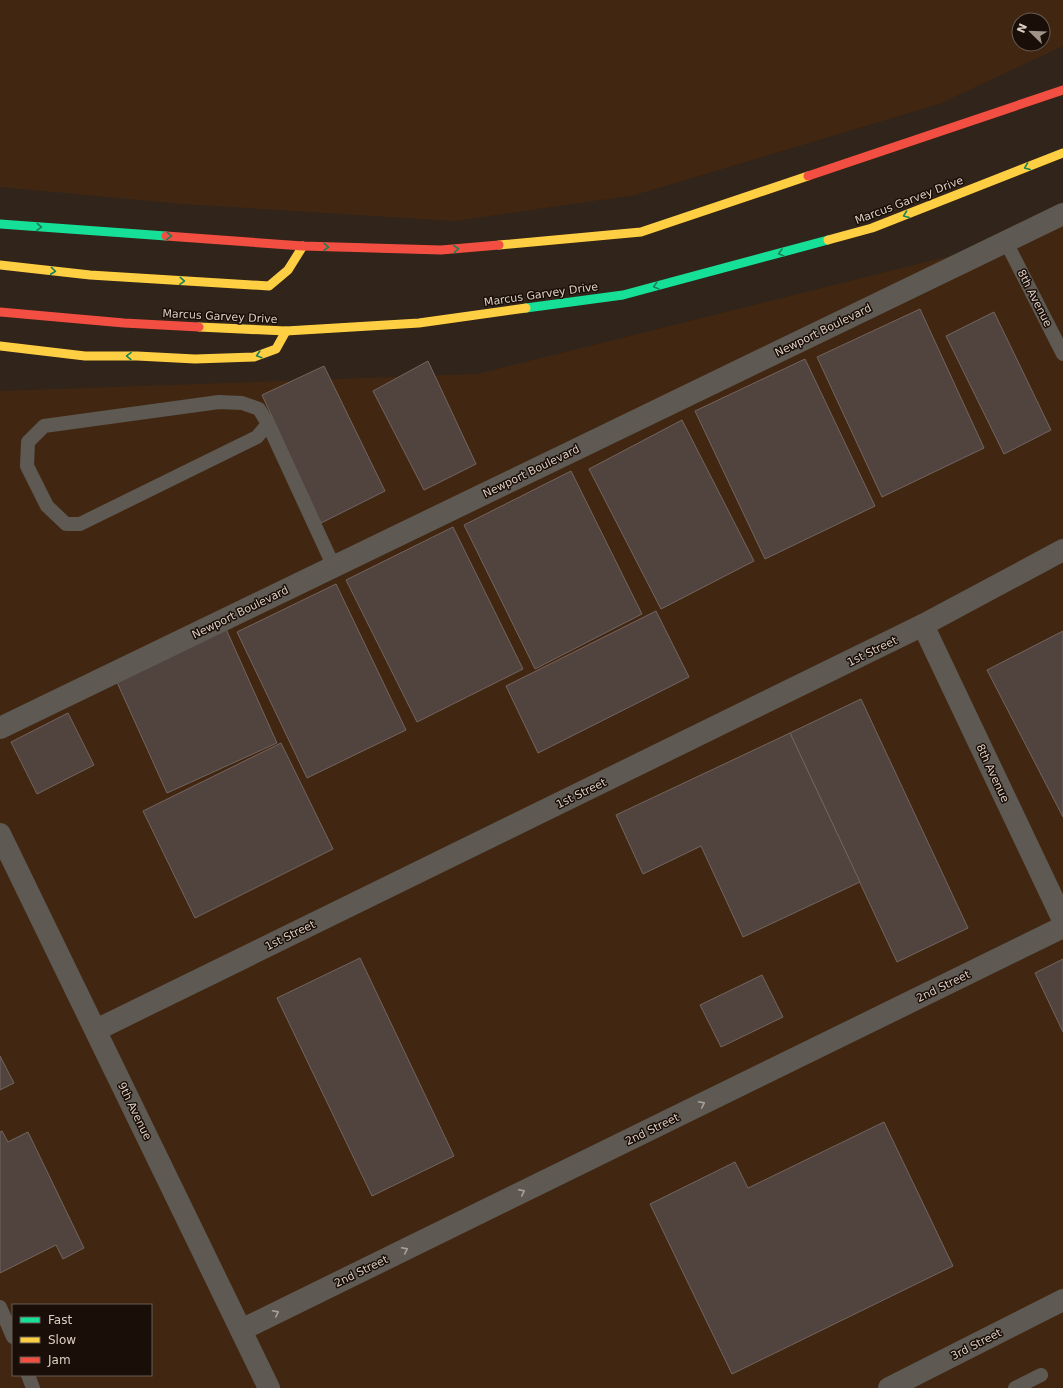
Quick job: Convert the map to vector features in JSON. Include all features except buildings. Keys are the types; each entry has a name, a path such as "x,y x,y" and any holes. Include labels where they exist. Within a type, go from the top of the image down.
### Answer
{"highway":[{"path":"0,224 303,246 441,250 641,232 1063,90"},
{"name":"Marcus Garvey Drive","path":"0,312 124,323 286,331 419,323 624,295 872,228 1063,153"},
{"path":"0,265 90,275 269,286 288,270 303,246"},
{"path":"0,346 85,356 137,356 195,359 254,357 276,349 286,331"}],"street":[{"name":"Newport Boulevard","path":"0,728 1063,214"},
{"name":"1st Street","path":"96,1030 923,625 1063,550"},
{"name":"8th Avenue","path":"923,625 1063,920"},
{"name":"9th Avenue","path":"0,834 269,1388"},
{"name":"2nd Street","path":"241,1330 1063,927"},
{"name":"3rd Street","path":"889,1388 1063,1300"}],"lane":[{"name":"8th Avenue","path":"1006,242 1063,354"},
{"path":"268,424 257,438 80,524 66,524 47,506 27,466 28,442 44,426 219,402 242,403 259,409 268,424 334,567"},
{"path":"0,1307 12,1335"},
{"path":"1015,1388 1041,1375"},
{"path":"28,1376 33,1388"}],"shaded area":[{"path":"0,0 1063,0 1063,46 1051,52 1051,12 1011,12 1011,52 1050,52 939,104 635,195 454,221 183,204 0,187"},
{"path":"1063,214 1063,1388 0,1388 0,391 477,374 1006,242"}],"traffic: fast":[{"path":"0,224 166,236"},
{"path":"526,308 623,295 828,240"}],"traffic: slow":[{"path":"828,240 872,228 1063,153"},
{"path":"499,245 641,232 808,176"},
{"path":"0,265 90,275 269,286 288,270 303,246"},
{"path":"199,327 286,331 419,323 526,308"},
{"path":"0,346 85,356 137,356 195,359 254,357 276,349 286,331"}],"traffic: jam":[{"path":"808,176 1063,90"},
{"path":"166,236 303,246 441,250 499,245"},
{"path":"0,312 124,323 199,327"}]}
